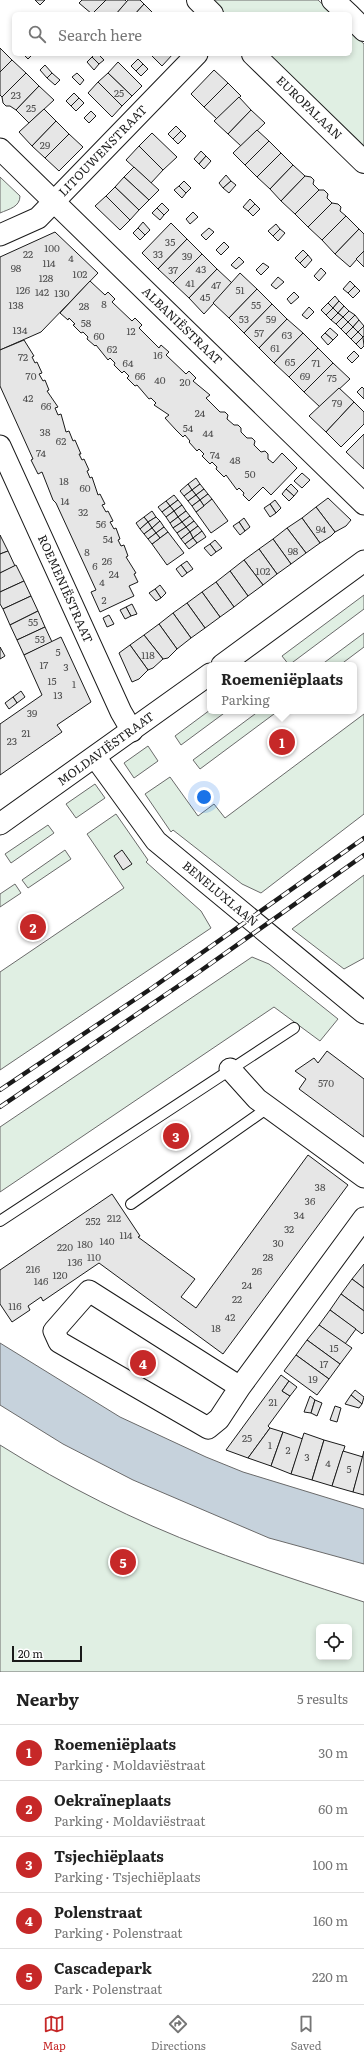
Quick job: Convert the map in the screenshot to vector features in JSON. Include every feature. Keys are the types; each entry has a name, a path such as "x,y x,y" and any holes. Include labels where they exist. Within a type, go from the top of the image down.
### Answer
{"street":[{"path":"198,0 210,12"},
{"path":"334,0 346,12"},
{"path":"352,18 364,30"},
{"name":"LITOUWENSTRAAT","path":"0,235 38,218 195,56"},
{"name":"EUROPALAAN","path":"255,56 364,162"},
{"name":"ALBANIËSTRAAT","path":"0,149 364,504"},
{"name":"ROEMENIËSTRAAT","path":"0,446 121,712 132,731"},
{"path":"226,662 364,561"},
{"name":"MOLDAVIËSTRAAT","path":"0,824 207,676"},
{"name":"BENELUXLAAN","path":"95,757 156,841 364,1013"},
{"path":"230,1069 257,1099 364,1177"},
{"path":"240,1387 89,1291 54,1331 59,1342 208,1428 219,1419 240,1387 364,1218"}],"lane":[{"path":"0,1221 294,1028"},
{"path":"131,1204 270,1107"}],"green space":[{"path":"212,0 318,0 331,12 223,12"},
{"path":"352,33 364,44 364,152 267,56 352,56"},
{"path":"0,177 20,196 20,200 10,209 0,213"},
{"path":"364,595 364,609 293,662 287,662 282,656"},
{"path":"364,633 364,647 344,662 325,662"},
{"path":"207,712 207,714 223,714 181,745 175,736"},
{"path":"255,714 274,714 200,769 193,760"},
{"path":"364,714 364,814 261,893 242,884 173,830 171,832 145,794 170,777 198,816 214,804 225,818"},
{"path":"148,746 158,761 134,778 124,763"},
{"path":"95,784 105,798 76,818 66,804"},
{"path":"116,814 148,860 146,862 201,911 211,928 0,1070 0,972 124,888 87,834"},
{"path":"48,825 54,833 11,863 5,854"},
{"path":"65,850 71,859 28,888 22,880"},
{"path":"364,875 364,958 344,969 292,929"},
{"path":"15,884 21,893 0,907 0,894"},
{"path":"252,957 269,964 338,1019 320,1041 274,1007 0,1192 0,1127"},
{"path":"0,1445 50,1475 101,1502 179,1538 304,1583 364,1602 364,1672 0,1672"}],"shaded area":[{"path":"0,1343 120,1417 206,1457 243,1472 364,1509 364,1564 269,1538 133,1480 63,1444 0,1405"}],"building":[{"path":"35,0 45,0 40,5"},
{"path":"82,0 106,0 94,12 90,12 79,3"},
{"path":"106,0 125,0 127,2 118,12 94,12"},
{"path":"128,0 140,0 144,4 137,12 118,12"},
{"path":"144,4 152,12 137,12"},
{"path":"0,48 12,60 0,72"},
{"path":"100,56 104,60 99,64 92,57"},
{"path":"152,56 171,56 162,66"},
{"path":"92,57 99,64 94,70 87,62"},
{"path":"138,59 143,64 136,71 131,66"},
{"path":"12,60 26,73 2,97 0,95 0,72"},
{"path":"118,62 142,86 132,96 108,73"},
{"path":"143,64 148,69 141,76 136,71"},
{"path":"45,65 52,73 47,78 40,70"},
{"path":"214,70 228,83 204,107 191,94"},
{"path":"26,73 39,86 16,110 10,106 6,106 3,103 2,97"},
{"path":"52,73 60,80 55,85 47,78"},
{"path":"77,73 84,80 80,85 72,77"},
{"path":"108,73 132,96 122,106 98,82"},
{"path":"98,82 122,106 112,117 88,93"},
{"path":"228,83 241,96 217,119 204,107"},
{"path":"39,86 54,100 29,123 16,110"},
{"path":"74,93 79,98 71,106 66,101"},
{"path":"239,97 251,110 228,134 214,121"},
{"path":"79,98 84,103 76,111 71,106"},
{"path":"44,109 56,121 32,146 19,132"},
{"path":"251,110 265,123 241,146 228,134"},
{"path":"91,111 96,116 89,123 84,118"},
{"path":"56,121 69,134 45,158 32,146"},
{"path":"176,126 181,131 173,139 168,134"},
{"path":"257,130 269,141 245,165 233,153"},
{"path":"181,131 186,136 178,144 173,139"},
{"path":"152,133 177,157 163,170 139,146"},
{"path":"69,134 83,147 59,171 45,158"},
{"path":"269,141 281,153 257,177 245,165"},
{"path":"139,146 163,170 151,183 126,160"},
{"path":"201,151 206,156 199,164 194,159"},
{"path":"281,153 293,165 270,189 257,177"},
{"path":"206,156 211,161 204,169 199,164"},
{"path":"293,165 305,176 281,201 270,189"},
{"path":"134,167 159,190 149,200 124,177"},
{"path":"226,175 231,181 223,188 219,183"},
{"path":"305,176 311,177 314,180 313,184 319,190 295,214 281,201"},
{"path":"124,177 149,200 139,210 115,187"},
{"path":"184,181 191,188 186,193 179,186"},
{"path":"231,181 236,185 229,193 223,188"},
{"path":"179,186 186,193 182,198 174,190"},
{"path":"115,187 139,210 130,220 106,196"},
{"path":"319,190 324,190 328,194 327,198 332,203 308,227 295,214"},
{"path":"106,196 130,220 120,230 95,206"},
{"path":"250,199 255,204 248,211 243,207"},
{"path":"162,203 169,210 164,215 157,208"},
{"path":"332,203 338,204 341,207 340,211 346,216 322,240 308,227"},
{"path":"255,204 260,209 253,216 248,211"},
{"path":"157,208 164,215 160,220 152,213"},
{"path":"193,212 198,217 190,224 186,219"},
{"path":"346,216 359,229 335,254 322,240"},
{"path":"143,222 150,230 145,235 138,228"},
{"path":"171,223 187,239 158,269 142,253"},
{"path":"276,224 280,229 273,236 268,231"},
{"path":"138,228 145,235 140,240 133,233"},
{"path":"209,228 214,232 206,240 201,235"},
{"path":"280,229 285,233 278,241 273,236"},
{"path":"359,229 364,234 364,251 350,267 335,254"},
{"path":"55,232 98,273 41,332 0,350 0,257"},
{"path":"187,239 202,254 173,283 158,269"},
{"path":"224,242 229,247 221,255 216,250"},
{"path":"303,250 308,255 300,263 295,258"},
{"path":"364,251 364,267 356,259"},
{"path":"202,254 217,269 189,298 173,283"},
{"path":"308,255 312,260 305,268 300,263"},
{"path":"239,257 244,262 236,269 231,265"},
{"path":"263,263 269,267 261,275 256,270"},
{"path":"321,268 326,273 319,281 314,276"},
{"path":"217,269 232,283 204,314 189,298"},
{"path":"240,273 257,289 229,318 213,303"},
{"path":"278,277 284,282 276,289 271,285"},
{"path":"90,281 105,295 108,292 115,299 112,302 132,321 135,318 142,325 139,328 159,348 161,345 169,352 166,355 186,374 189,371 196,378 193,381 210,395 206,398 220,412 225,412 228,415 227,419 234,425 238,425 241,428 241,432 247,438 252,438 255,441 254,445 261,452 265,451 268,454 268,459 273,463 282,453 297,468 271,495 263,487 249,501 239,488 237,490 226,475 224,477 216,469 217,467 212,462 210,464 202,456 204,454 199,449 197,451 185,435 183,437 176,430 165,418 169,415 154,405 156,403 151,398 149,399 137,385 135,386 127,378 129,376 124,371 122,373 114,365 115,363 110,358 108,360 96,345 95,346 87,339 88,337 83,332 81,333 73,325 75,324 69,318 68,320 60,313"},
{"path":"350,281 355,286 348,293 343,289"},
{"path":"355,286 360,291 353,298 348,293"},
{"path":"257,289 272,304 244,333 229,318"},
{"path":"294,292 299,297 291,304 287,299"},
{"path":"335,296 339,301 333,308 328,303"},
{"path":"339,301 344,306 338,313 333,308"},
{"path":"328,303 333,308 326,315 321,310"},
{"path":"272,304 287,319 259,348 244,333"},
{"path":"344,306 349,311 343,317 338,313"},
{"path":"309,307 314,312 307,319 302,315"},
{"path":"333,308 338,313 331,320 326,315"},
{"path":"349,311 355,315 348,322 343,317"},
{"path":"338,313 343,317 336,324 331,320"},
{"path":"355,315 359,320 353,327 348,322"},
{"path":"343,317 348,322 341,329 336,324"},
{"path":"287,319 303,333 274,363 259,348"},
{"path":"359,320 364,326 358,332 353,327"},
{"path":"348,322 353,327 346,334 341,329"},
{"path":"364,326 364,336 363,337 358,332"},
{"path":"353,327 358,332 351,339 346,334"},
{"path":"330,328 338,335 333,340 325,333"},
{"path":"358,332 363,337 356,344 351,339"},
{"path":"303,333 318,348 289,377 274,363"},
{"path":"325,333 333,340 328,345 321,337"},
{"path":"363,337 364,346 361,349 356,344"},
{"path":"24,340 34,356 32,357 35,363 37,362 42,373 39,374 43,381 45,380 49,390 47,391 58,407 55,408 58,415 61,414 66,432 69,431 73,441 75,440 81,454 79,454 82,460 84,459 89,470 87,471 90,478 92,477 98,495 100,494 105,504 102,505 106,512 108,511 113,521 110,522 114,529 116,528 120,539 118,540 121,546 124,545 128,556 126,557 136,573 134,574 138,582 129,586 134,596 100,612 91,592 96,590 56,503 53,500 42,472 38,474 31,460 33,459 0,386 0,350"},
{"path":"318,348 333,363 304,392 289,377"},
{"path":"354,351 359,356 352,363 347,358"},
{"path":"333,363 350,379 320,407 304,392"},
{"path":"362,387 364,389 364,399 357,392"},
{"path":"339,388 354,402 326,432 309,416"},
{"path":"354,402 364,412 364,424 341,447 326,432"},
{"path":"364,434 364,469 346,452"},
{"path":"302,473 310,480 302,488 294,481"},
{"path":"196,478 200,484 192,490 188,484"},
{"path":"188,484 192,490 184,496 180,491"},
{"path":"200,484 204,489 196,495 192,490"},
{"path":"291,484 298,491 294,496 286,489"},
{"path":"204,489 208,494 200,500 196,495"},
{"path":"286,489 294,496 289,501 282,494"},
{"path":"192,490 196,495 188,501 184,496"},
{"path":"208,494 212,499 204,506 200,500"},
{"path":"174,495 178,500 170,506 166,501"},
{"path":"196,495 200,500 192,506 188,501"},
{"path":"328,498 351,520 346,526 335,532 316,507"},
{"path":"212,499 228,521 211,533 196,512"},
{"path":"178,500 182,505 174,511 170,506"},
{"path":"200,500 204,506 196,512 192,506"},
{"path":"275,500 281,508 276,513 270,504"},
{"path":"166,501 170,506 162,512 158,507"},
{"path":"270,504 276,513 270,517 264,508"},
{"path":"182,505 186,511 178,517 174,511"},
{"path":"170,506 174,511 166,517 162,512"},
{"path":"316,507 335,532 320,543 302,518"},
{"path":"152,511 156,517 148,522 144,517"},
{"path":"174,511 178,517 170,523 166,517"},
{"path":"186,511 190,516 182,522 178,517"},
{"path":"190,516 194,521 186,527 182,522"},
{"path":"144,517 148,522 140,529 136,523"},
{"path":"156,517 160,521 152,528 148,522"},
{"path":"178,517 182,522 173,528 170,523"},
{"path":"244,518 250,527 245,531 239,522"},
{"path":"302,518 320,543 306,553 287,528"},
{"path":"160,521 164,527 156,533 152,528"},
{"path":"194,521 198,526 190,532 186,527"},
{"path":"148,522 152,528 144,534 140,529"},
{"path":"182,522 186,527 177,533 173,528"},
{"path":"239,522 245,531 240,535 233,526"},
{"path":"198,526 202,531 193,538 190,532"},
{"path":"164,527 168,532 160,538 156,533"},
{"path":"186,527 190,532 181,539 177,533"},
{"path":"152,528 156,533 148,539 144,534"},
{"path":"287,528 306,553 291,564 273,539"},
{"path":"202,531 206,537 197,543 193,538"},
{"path":"168,532 184,553 167,565 152,544"},
{"path":"190,532 193,538 185,544 181,539"},
{"path":"156,533 160,538 152,544 148,539"},
{"path":"0,535 8,551 0,554"},
{"path":"193,538 197,543 189,549 185,544"},
{"path":"273,539 291,564 277,574 259,549"},
{"path":"215,540 222,548 216,552 210,544"},
{"path":"210,544 216,552 211,556 204,548"},
{"path":"259,549 277,574 263,585 244,560"},
{"path":"8,551 15,566 0,573 0,554"},
{"path":"244,560 263,585 248,596 230,571"},
{"path":"187,561 193,569 187,573 181,565"},
{"path":"16,565 24,581 0,592 0,573"},
{"path":"181,565 187,573 182,577 176,569"},
{"path":"230,571 248,596 234,607 216,582"},
{"path":"24,581 31,596 3,609 0,604 0,592"},
{"path":"216,582 234,607 220,617 202,592"},
{"path":"160,585 166,593 161,598 155,589"},
{"path":"155,589 161,598 156,601 149,593"},
{"path":"202,592 220,617 205,628 187,603"},
{"path":"31,596 38,611 10,625 3,609"},
{"path":"187,603 205,628 191,638 173,613"},
{"path":"132,604 137,614 131,616 126,607"},
{"path":"126,607 131,616 125,619 120,610"},
{"path":"38,611 45,627 17,640 10,625"},
{"path":"173,613 191,638 177,649 159,624"},
{"path":"109,615 114,624 107,627 103,618"},
{"path":"159,624 177,649 168,658 163,659 144,635"},
{"path":"45,627 52,642 24,655 17,640"},
{"path":"144,635 163,659 153,668 148,670 130,645"},
{"path":"61,637 91,702 57,725 62,732 0,775 0,724 42,695 24,655"},
{"path":"130,645 148,670 139,679 132,682 119,653"},
{"path":"0,647 5,656 0,659"},
{"path":"21,691 25,697 17,703 13,697"},
{"path":"13,697 17,703 9,709 5,703"},
{"path":"122,850 132,864 123,870 114,856"},
{"path":"327,1051 364,1079 364,1137 299,1089 306,1079 295,1071 314,1058 318,1063"},
{"path":"308,1155 348,1185 223,1354 99,1263 43,1301 41,1297 28,1306 30,1310 12,1322 0,1304 0,1270 112,1194 140,1236 138,1237 195,1279 181,1297 196,1308"},
{"path":"364,1264 364,1288 352,1279"},
{"path":"352,1279 364,1288 364,1311 341,1294"},
{"path":"341,1294 364,1311 364,1332 362,1334 330,1310"},
{"path":"330,1310 356,1329 345,1344 319,1325"},
{"path":"319,1325 352,1348 340,1364 307,1340"},
{"path":"307,1340 340,1364 329,1379 296,1355"},
{"path":"296,1355 329,1379 317,1395 284,1371"},
{"path":"281,1375 289,1381 282,1391 290,1396 268,1426 270,1428 248,1458 226,1450"},
{"path":"289,1381 297,1387 290,1396 282,1391"},
{"path":"355,1390 364,1397 362,1404 351,1395"},
{"path":"351,1395 362,1404 359,1408 345,1404"},
{"path":"310,1396 315,1400 311,1413 304,1412"},
{"path":"315,1400 322,1403 317,1416 311,1413"},
{"path":"335,1406 341,1408 337,1422 330,1420"},
{"path":"270,1428 283,1432 271,1466 248,1458"},
{"path":"283,1432 303,1439 291,1474 271,1466"},
{"path":"304,1433 324,1440 312,1480 291,1474"},
{"path":"324,1440 345,1446 332,1486 312,1480"},
{"path":"343,1451 363,1457 353,1492 332,1486"},
{"path":"364,1451 364,1495 353,1492"}],"railway":[{"path":"0,1090 152,988 364,838"},
{"path":"0,1107 196,974 364,855"}],"place":[{"name":"Roemeniëplaats","path":"282,742"},
{"name":"Oekraïneplaats","path":"33,927"},
{"name":"Tsjechiëplaats","path":"176,1136"},
{"name":"Polenstraat","path":"143,1363"},
{"name":"Cascadepark","path":"123,1562"}]}
